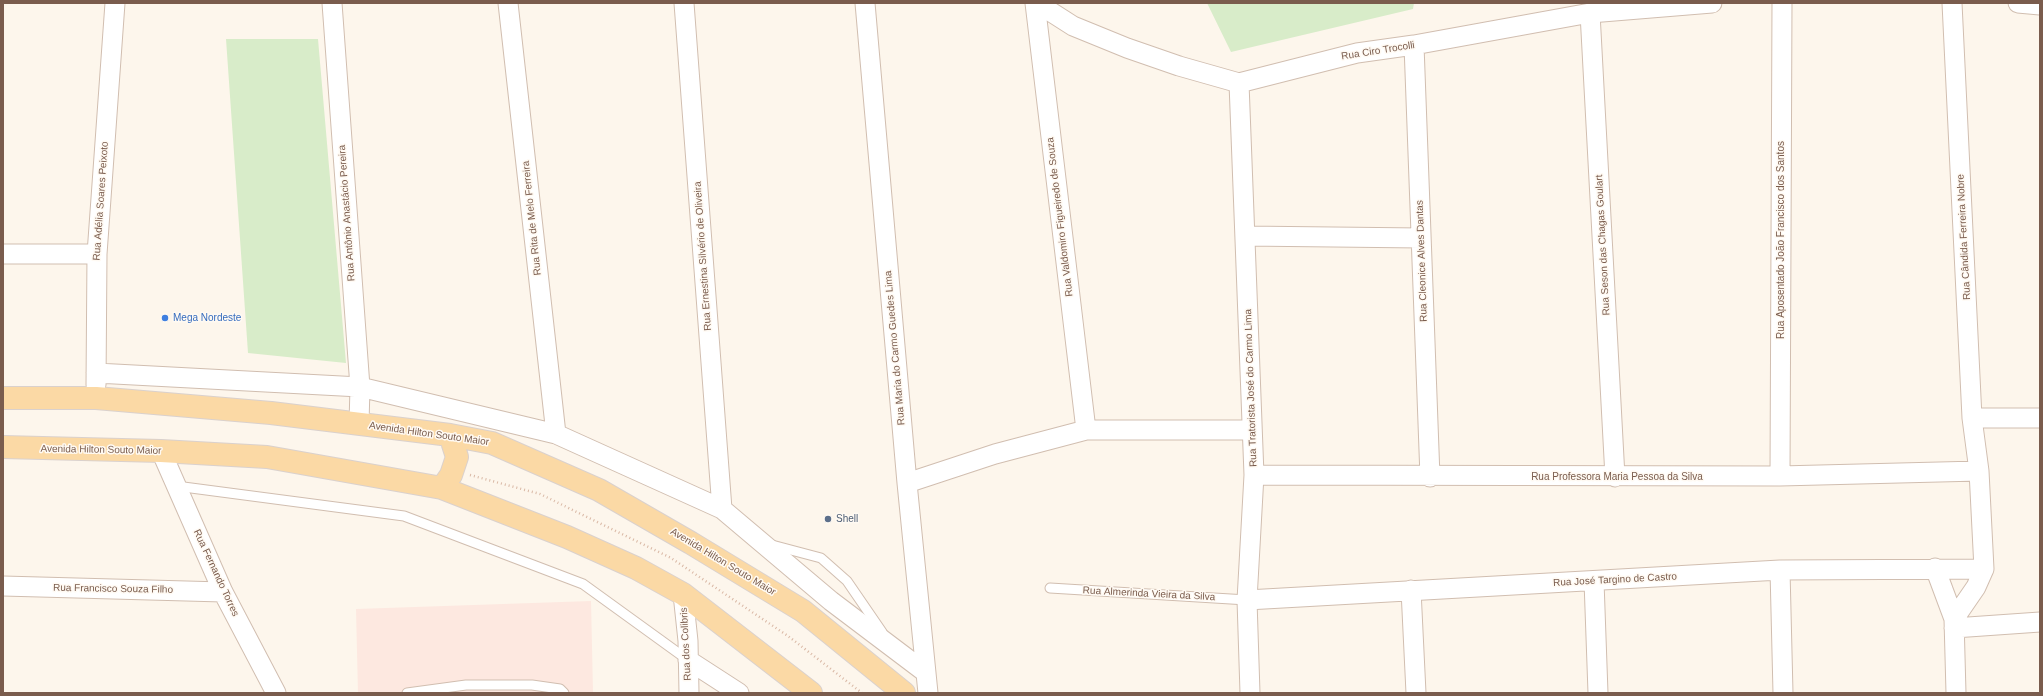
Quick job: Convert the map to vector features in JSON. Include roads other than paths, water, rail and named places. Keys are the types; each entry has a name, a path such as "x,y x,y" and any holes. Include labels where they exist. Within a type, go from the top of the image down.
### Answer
{"main road":[{"name":"Avenida Hilton Souto Maior","path":"3,398 96,398 271,413 450,435 492,443 605,493 691,543 803,611 904,693"},
{"path":"442,488 451,475 458,456 450,435"},
{"name":"Avenida Hilton Souto Maior","path":"3,447 162,451 267,457 442,488 573,540 636,568 683,594 811,693"}],"street":[{"name":"Rua Adélia Soares Peixoto","path":"96,398 97,254 115,3"},
{"name":"Rua Antônio Anastácio Pereira","path":"332,3 360,387 359,424"},
{"name":"Rua Rita de Melo Ferreira","path":"508,3 556,434"},
{"name":"Rua Ernestina Silvério de Oliveira","path":"684,3 722,509"},
{"name":"Rua Maria do Carmo Guedes Lima","path":"865,3 907,483 928,693"},
{"path":"1036,3 1073,26 1127,48 1179,66 1239,83"},
{"name":"Rua Valdomiro Figueiredo de Souza","path":"1036,3 1086,430"},
{"name":"Rua Ciro Trocolli","path":"1239,83 1357,53 1414,45 1590,13 1712,3"},
{"name":"Rua Aposentado João Francisco dos Santos","path":"1780,476 1782,3"},
{"name":"Rua Cândida Ferreira Nobre","path":"1952,3 1972,418 1979,471 1984,569"},
{"path":"2018,3 2040,5"},
{"name":"Rua Seson das Chagas Goulart","path":"1590,13 1615,477"},
{"name":"Rua Cleonice Alves Dantas","path":"1414,45 1430,477"},
{"name":"Rua Tratorista José do Carmo Lima","path":"1239,83 1254,475 1247,600 1250,693"},
{"path":"1245,236 1421,238"},
{"path":"3,254 97,254"},
{"path":"96,373 360,387 556,434 722,509 832,602 925,672"},
{"path":"1972,418 2040,418"},
{"path":"907,483 995,454 1086,430 1252,430"},
{"name":"Rua Fernando Torres","path":"162,451 223,592 276,693"},
{"name":"Rua Professora Maria Pessoa da Silva","path":"1254,475 1615,477 1780,476 1979,471"},
{"path":"1935,568 1954,624 1956,693"},
{"name":"Rua José Targino de Castro","path":"1247,600 1780,570 1935,568 1984,569"},
{"path":"1954,624 1976,587 1984,569"},
{"path":"1780,570 1783,693"},
{"path":"1594,581 1598,693"},
{"name":"Rua Francisco Souza Filho","path":"3,586 223,592"},
{"path":"1411,590 1416,693"},
{"name":"Rua dos Colibris","path":"683,594 689,693"},
{"path":"1954,624 2040,622"},
{"path":"688,660 739,693"}],"lane":[{"path":"176,486 404,516 583,584 688,660"},
{"path":"761,542 821,558 848,581 891,646"},
{"name":"Rua Almerinda Vieira da Silva","path":"1050,588 1247,600"},
{"path":"407,693 466,685 532,685 560,689 564,693"}],"place":[{"name":"Mega Nordeste","path":"165,318"},
{"name":"Shell","path":"828,519"}]}
